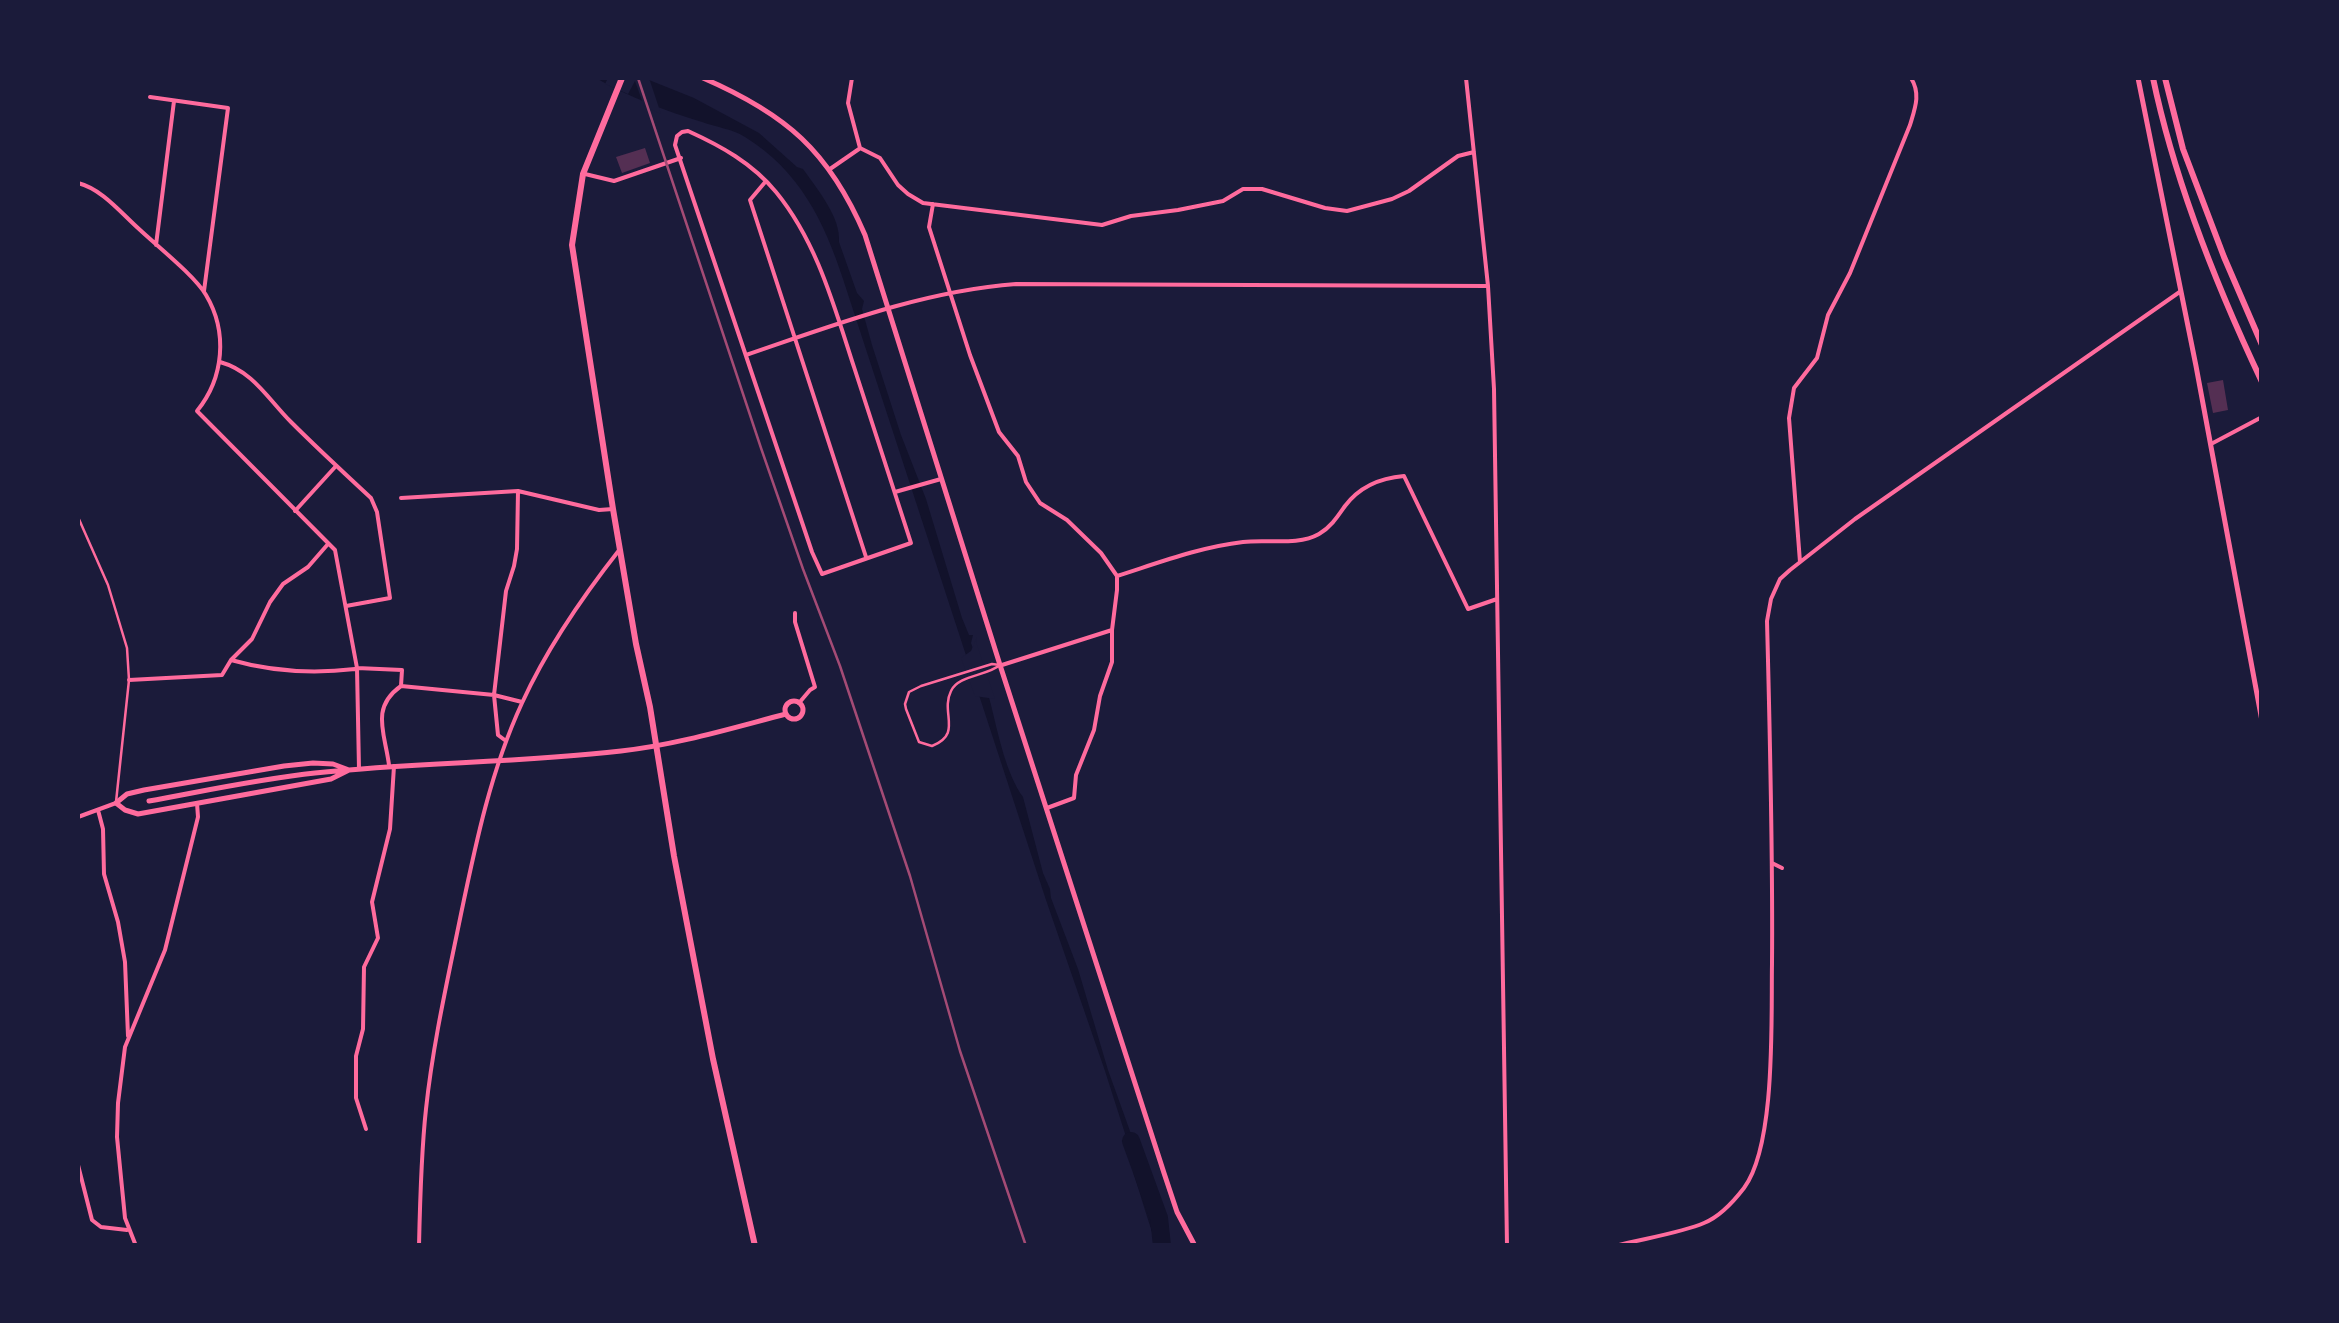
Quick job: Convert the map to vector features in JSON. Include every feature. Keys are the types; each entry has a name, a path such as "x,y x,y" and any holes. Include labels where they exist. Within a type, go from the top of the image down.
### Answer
{"main road":[{"path":"622,78 583,174 572,244 620,549 692,953 754,1246"},
{"path":"2152,78 2172,154 2208,260 2262,382"},
{"path":"2164,78 2184,149 2262,346"}],"street":[{"path":"703,78 744,96 785,123 830,170 852,204 1164,1173 1195,1246"},
{"path":"852,78 848,103 860,148 880,158 908,194 933,204 1102,225 1130,216 1223,200 1243,189 1262,189 1325,208 1347,210 1392,199 1458,156 1474,152"},
{"path":"1466,78 1488,286 1494,390 1507,1246"},
{"path":"1800,564 1790,398 1817,358 1828,315 1855,261 1910,125 1918,100 1911,78"},
{"path":"2138,78 2262,721"},
{"path":"150,97 228,108 204,291"},
{"path":"156,245 174,101"},
{"path":"688,131 739,158 766,181 807,238 844,323 911,543 822,574 681,158 677,136 688,131"},
{"path":"830,170 860,148"},
{"path":"583,174 608,182 681,158"},
{"path":"766,181 750,200 867,558"},
{"path":"78,182 100,194 204,291 218,323 220,362 216,381 197,411 334,550 357,668 359,769"},
{"path":"933,204 929,226 970,355 1000,432 1018,456 1026,482 1040,503 1067,520 1117,576 1112,662 1094,730 1076,775 1074,798 1047,808"},
{"path":"746,356 951,291 1016,284 1488,286"},
{"path":"1616,1246 1706,1223 1745,1187 1756,1166 1766,1118 1771,1044 1767,621 1780,579 1855,519 2182,291"},
{"path":"220,362 233,366 258,384 280,411 371,498 390,598 346,606"},
{"path":"2211,444 2262,417"},
{"path":"295,510 336,466"},
{"path":"1117,576 1214,547 1318,535 1336,520 1362,487 1404,476 1468,609 1497,598"},
{"path":"894,492 942,479"},
{"path":"401,498 518,491 598,510 614,509"},
{"path":"506,741 498,735 494,695 506,591 517,548 518,491"},
{"path":"129,680 222,675 252,639 283,584 308,567 328,544"},
{"path":"419,1246 430,1079 492,776 522,702 572,616 620,549"},
{"path":"795,612 816,687 799,704"},
{"path":"1000,665 1112,630"},
{"path":"231,660 283,672 402,670 402,686"},
{"path":"366,1129 356,1098 356,1056 362,1028 364,966 378,938 372,902 390,829 392,767 380,724 387,699 402,686 494,695 522,702"},
{"path":"788,704 799,704 802,711 798,718 786,714 788,704"},
{"path":"149,801 284,777 349,770 624,751 786,714"},
{"path":"78,817 116,803 127,794 284,766 333,764 349,770"},
{"path":"116,803 138,814 331,779 349,770"},
{"path":"128,1036 164,950 198,817 198,803"},
{"path":"98,810 103,830 104,874 118,922 124,962 128,1036 117,1136 128,1230 136,1246"},
{"path":"1772,863 1782,868"},
{"path":"78,1165 92,1220 101,1228 128,1230"}],"lane":[{"path":"78,517 118,614 127,648 129,680 116,803"},
{"path":"988,665 1000,665 955,684 950,692 945,739 924,746 915,737 906,710 906,697 914,688 988,665"}],"shaded area":[{"path":"596,78 644,78 694,98 759,133 803,169 832,213 857,293 864,301 862,309 872,345 926,499 962,618 969,635 973,635 971,643 1003,753 1023,797 1051,898 1135,1145 1162,1245 1156,1245 1105,1071 843,279 818,217 795,181 745,137 648,103"}],"pier":[{"path":"608,78 649,78 661,114 644,106 635,81 628,94 605,84"},
{"path":"977,637 995,699 975,696 961,658 971,651"}],"building":[{"path":"645,148 650,163 622,173 616,157"},
{"path":"2223,380 2228,410 2213,413 2207,383"}],"waterway":[{"path":"1131,1141 1159,1218 1162,1246"}],"railway":[{"path":"638,78 910,876 960,1051 1026,1246"}]}
